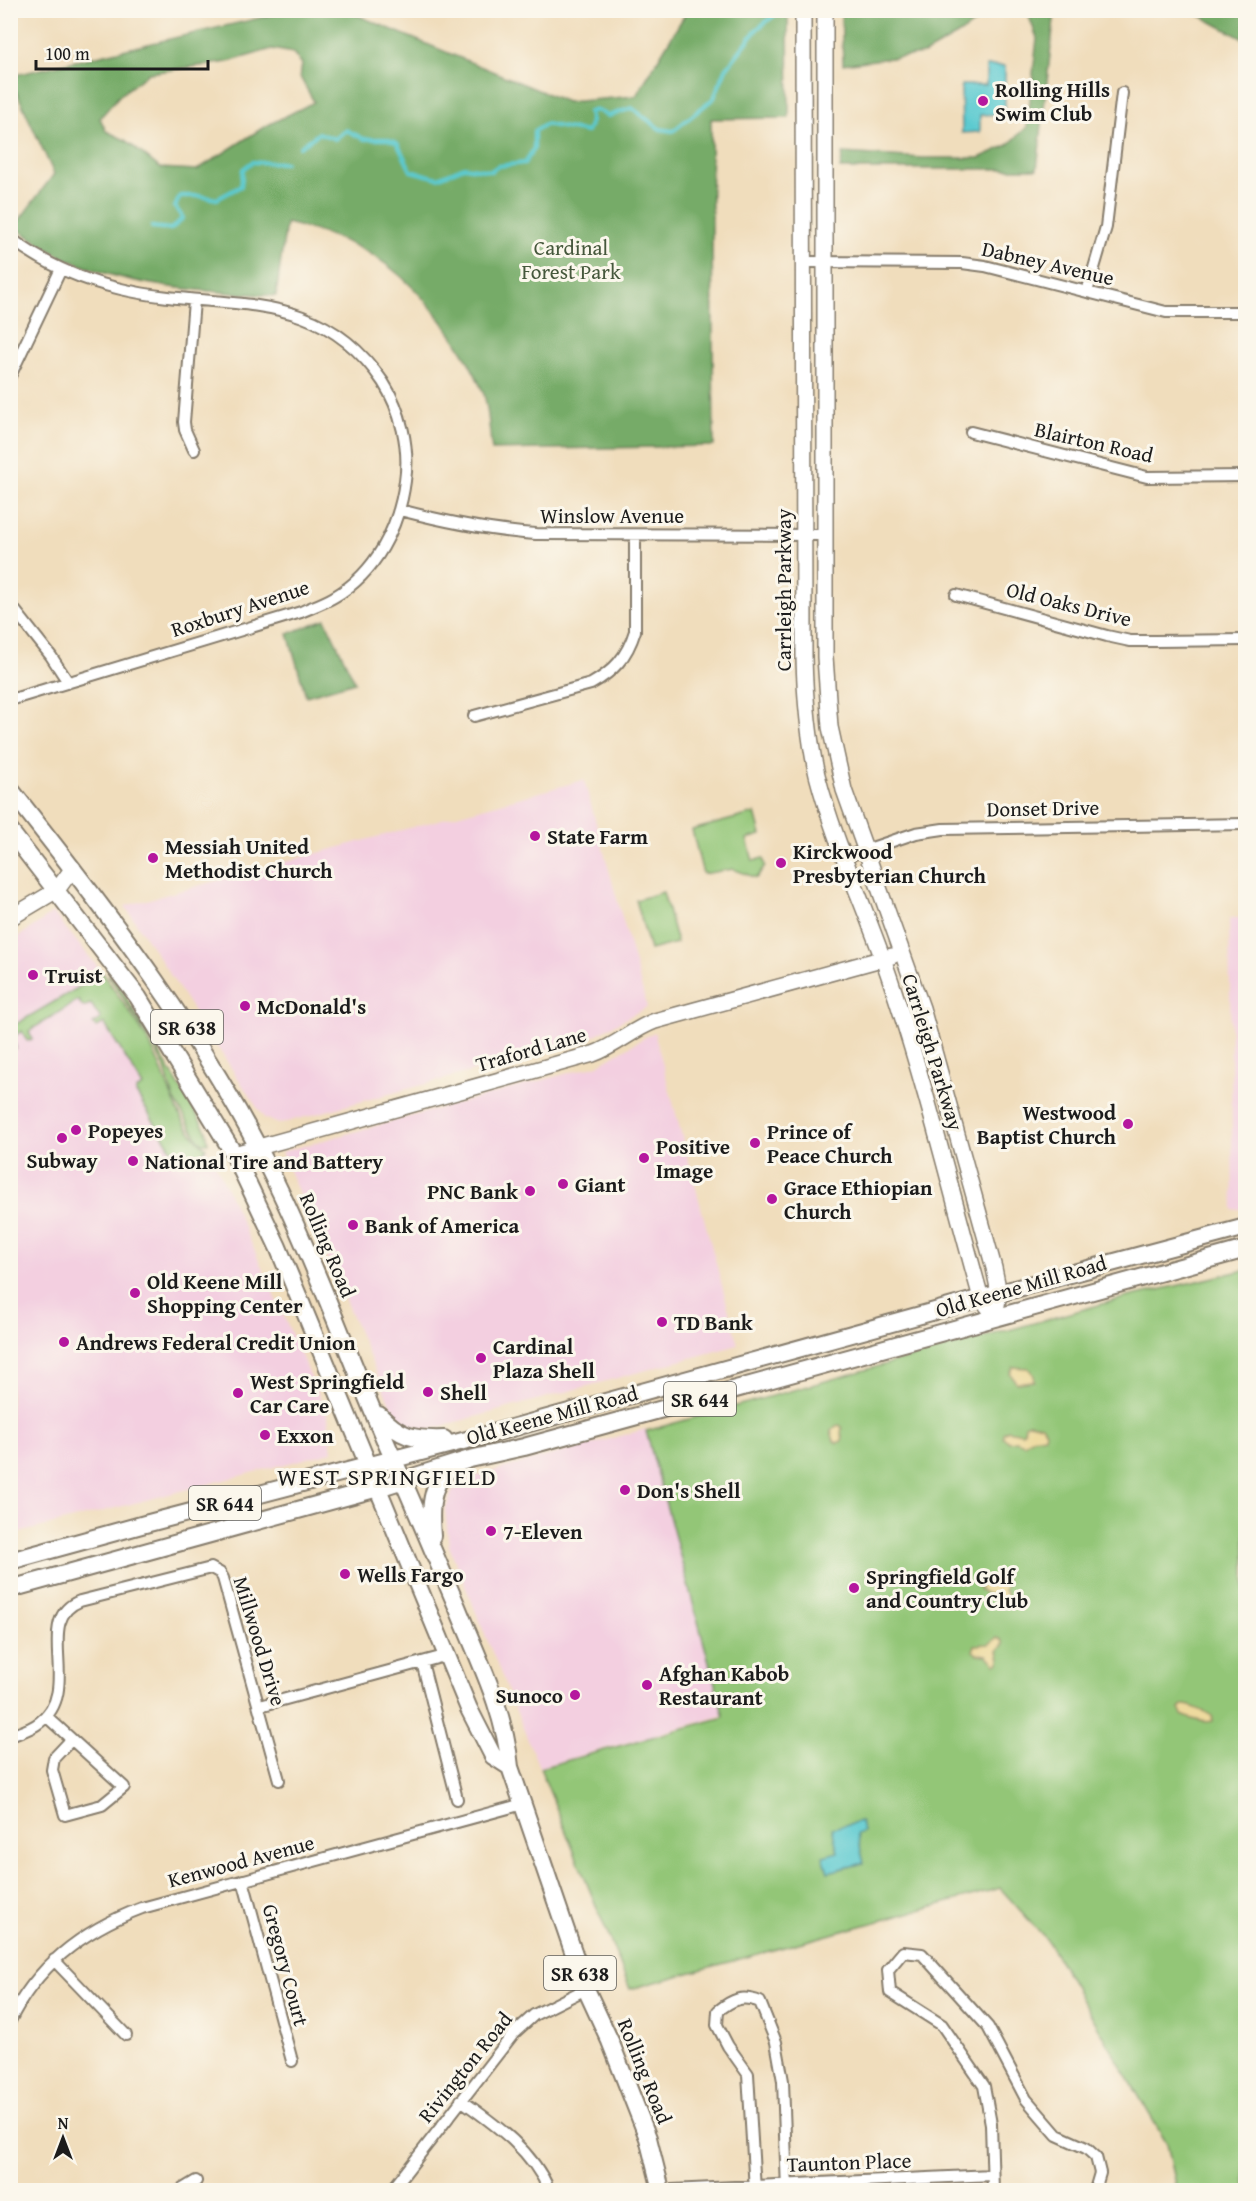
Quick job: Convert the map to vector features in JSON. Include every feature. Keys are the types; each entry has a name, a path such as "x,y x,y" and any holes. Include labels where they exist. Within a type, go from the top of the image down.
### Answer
{"main road":[{"name":"Rolling Road","path":"10,789 73,868 161,986 257,1146 301,1237 496,1699 510,1767 586,1989 610,2041 648,2138 661,2190"},
{"name":"Rolling Road","path":"10,831 138,997 234,1154 278,1247 469,1709 494,1756 510,1767"},
{"name":"Old Keene Mill Road","path":"10,1562 145,1524 472,1439 1245,1227"},
{"name":"Old Keene Mill Road","path":"10,1589 378,1488 470,1459 524,1447 1245,1249"},
{"path":"372,1408 391,1427 406,1436 426,1440 472,1439"},
{"path":"434,1552 431,1508 439,1480 449,1469 470,1459"}],"street":[{"name":"Carrleigh Parkway","path":"803,10 804,658 809,730 823,796 883,959 916,1062 981,1298 996,1317"},
{"name":"Carrleigh Parkway","path":"825,10 825,657 830,727 844,790 903,952 937,1056 994,1268 999,1293 996,1317"},
{"path":"1087,292 1106,227 1122,93"},
{"name":"Roxbury Avenue","path":"10,238 61,269 121,290 294,312 329,328 361,353 386,386 401,426 407,465 400,510 393,529 378,555 357,579 335,596 301,612 10,700"},
{"name":"Dabney Avenue","path":"804,262 962,263 986,266 1166,312 1245,312"},
{"path":"10,376 61,269"},
{"path":"194,450 184,422 195,301"},
{"name":"Blairton Road","path":"971,432 1147,477 1245,476"},
{"name":"Winslow Avenue","path":"400,510 457,525 536,534 825,535"},
{"path":"474,716 591,684 605,676 617,665 630,645 635,631 635,534"},
{"name":"Old Oaks Drive","path":"956,595 1107,636 1131,640 1245,640"},
{"path":"10,604 51,656 68,682"},
{"name":"Donset Drive","path":"845,857 916,833 943,830 1245,824"},
{"path":"10,918 57,890 73,868"},
{"name":"Traford Lane","path":"234,1154 593,1054 610,1047 642,1026 656,1021 903,952"},
{"name":"Millwood Drive","path":"46,1716 59,1692 57,1626 67,1609 80,1602 205,1568 216,1570 223,1578 279,1780"},
{"path":"260,1706 448,1655"},
{"path":"422,1662 457,1798"},
{"path":"10,1736 27,1730 46,1716 124,1787 102,1805 65,1815 52,1770 54,1758 70,1740"},
{"name":"Kenwood Avenue","path":"10,2020 39,1976 54,1960 80,1939 119,1917 142,1908 523,1804"},
{"name":"Gregory Court","path":"243,1880 292,2061"},
{"path":"993,2190 991,2124 984,2086 942,2025 890,1992 888,1970 903,1952 922,1954 988,2027 1026,2099 1058,2135 1086,2148 1096,2157 1100,2173 1095,2190"},
{"path":"54,1960 126,2035"},
{"name":"Rivington Road","path":"392,2190 503,2046 523,2024 544,2009 586,1989"},
{"path":"755,2188 748,2074 728,2046 717,2025 718,2011 732,1999 748,1997 760,2002 776,2042 783,2081 787,2187"},
{"path":"461,2100 509,2137 528,2155 537,2166 549,2190"},
{"name":"Taunton Place","path":"671,2190 787,2187 992,2175"},
{"path":"181,2190 196,2181"}],"shaded area":[{"path":"584,780 647,1007 584,1041 279,1124 264,1118 125,906"},
{"name":"Old Keene Mill Shopping Center","path":"53,913 103,973 148,1041 161,1066 172,1101 196,1140 206,1148 220,1173 328,1416 332,1452 11,1535 11,942"},
{"path":"1229,918 1246,918 1246,1208 1233,1210"},
{"path":"654,1032 738,1345 427,1430 406,1424 393,1411 281,1152 598,1065"},
{"path":"646,1429 724,1715 539,1767 449,1546 445,1510 452,1492 472,1477"}],"green space":[{"path":"841,10 992,11 959,34 924,54 843,64"},
{"name":"Cardinal Forest Park","path":"289,11 347,11 567,102 636,96 687,11 788,11 789,118 711,119 714,446 492,450 488,412 483,392 466,357 430,306 402,277 376,257 352,244 312,230 286,223 276,296 171,287 119,277 62,257 14,227 54,174 11,76","holes":["272,49 293,53 302,64 300,77 314,102 264,127 197,170 160,168 125,140 106,131 100,118 119,96 149,73 228,62"]},
{"path":"1027,11 1055,11 1037,169 840,169 843,153 923,158 979,158 1008,145 1027,127 1037,38"},
{"path":"1186,11 1245,11 1245,40 1195,13"},
{"path":"325,619 355,682 306,696 288,634"},
{"path":"755,813 761,835 747,839 753,861 763,858 765,866 756,878 733,869 703,874 692,830"},
{"path":"663,892 677,943 650,950 636,900"},
{"path":"103,973 149,1043 186,1126 206,1148 198,1156 184,1158 171,1149 136,1093 136,1090 143,1086 104,1023 97,1027 94,1026 93,1024 101,1019 91,1004 83,1007 78,1000 29,1031 32,1040 27,1041 22,1031 12,1037 16,1048 11,1045 11,1024 18,1023"},
{"path":"109,974 120,987 206,1130 208,1143 203,1143 198,1139 174,1099 164,1066 151,1041"},
{"path":"1245,1270 1245,2190 1173,2190 1176,2184 1167,2144 1047,1940 1000,1888 630,1989 540,1768 724,1717 646,1431 1124,1298"}],"sand":[{"path":"1013,1367 1028,1368 1034,1375 1034,1381 1016,1383 1010,1373"},
{"path":"1029,1423 1042,1425 1046,1432 1045,1436 1033,1438 1024,1444 1016,1441 1009,1442 1003,1437 1003,1433 1008,1430 1022,1433 1025,1425"},
{"path":"840,1425 842,1428 843,1438 837,1443 831,1431"},
{"path":"999,1578 1007,1581 1004,1590 1010,1600 1006,1605 993,1595 983,1593 979,1589 982,1583 992,1584"},
{"path":"997,1638 1004,1644 998,1651 999,1663 996,1664 987,1655 973,1651 975,1645 989,1644"},
{"path":"1183,1705 1206,1712 1212,1716 1213,1721 1201,1721 1182,1715 1179,1709"}],"water":[{"path":"986,66 1005,66 1005,114 980,115 980,132 962,133 961,85 986,85"},
{"path":"861,1821 863,1832 857,1834 864,1863 828,1872 823,1856 838,1852 832,1828"}],"waterway":[{"path":"850,11 881,10"},
{"path":"300,147 319,133 335,139 346,130 364,139 387,139 397,143 411,171 438,178 464,167 491,171 498,166 525,163 534,148 534,131 545,124 587,132 591,122 589,112 597,110 608,116 632,108 660,129 673,131 714,98 726,69 757,29 780,11"},
{"path":"152,227 171,229 183,218 175,207 180,196 217,199 241,186 243,169 252,162 285,163"}],"place":[{"name":"Rolling Hills Swim Club","path":"983,101"},
{"name":"State Farm","path":"535,836"},
{"name":"Messiah United Methodist Church","path":"153,858"},
{"name":"Kirckwood Presbyterian Church","path":"781,863"},
{"name":"Truist","path":"33,975"},
{"name":"McDonald's","path":"245,1006"},
{"name":"Westwood Baptist Church","path":"1128,1124"},
{"name":"Popeyes","path":"76,1130"},
{"name":"Subway","path":"62,1138"},
{"name":"Prince of Peace Church","path":"755,1143"},
{"name":"Positive Image","path":"644,1158"},
{"name":"National Tire and Battery","path":"133,1161"},
{"name":"Giant","path":"563,1184"},
{"name":"PNC Bank","path":"530,1191"},
{"name":"Grace Ethiopian Church","path":"772,1199"},
{"name":"Bank of America","path":"353,1225"},
{"name":"Old Keene Mill Shopping Center","path":"135,1293"},
{"name":"TD Bank","path":"662,1322"},
{"name":"Andrews Federal Credit Union","path":"64,1342"},
{"name":"Cardinal Plaza Shell","path":"481,1358"},
{"name":"Shell","path":"428,1392"},
{"name":"West Springfield Car Care","path":"238,1393"},
{"name":"Exxon","path":"265,1435"},
{"name":"Don's Shell","path":"625,1490"},
{"name":"7-Eleven","path":"491,1531"},
{"name":"Wells Fargo","path":"345,1574"},
{"name":"Springfield Golf and Country Club","path":"854,1588"},
{"name":"Afghan Kabob Restaurant","path":"647,1685"},
{"name":"Sunoco","path":"575,1695"}],"district":[{"name":"WEST SPRINGFIELD","path":"387,1476"}]}
